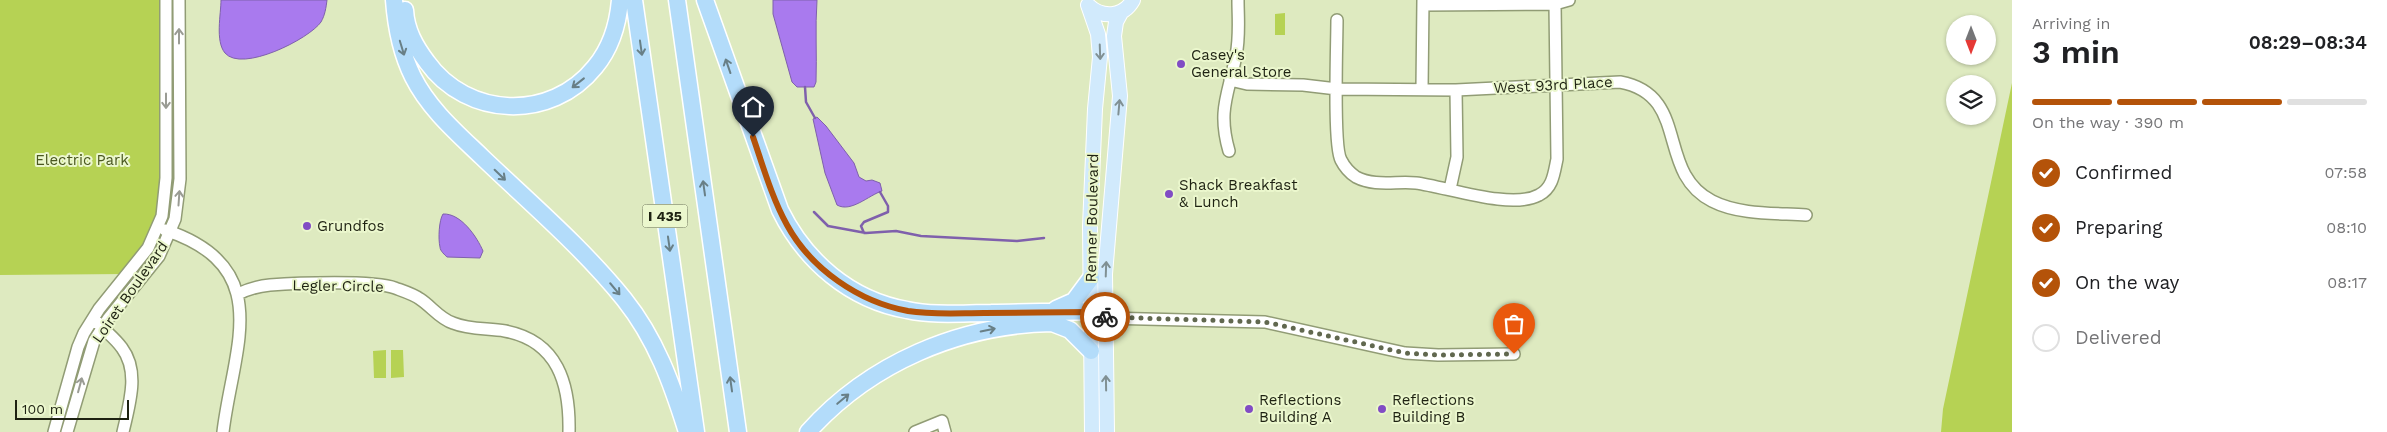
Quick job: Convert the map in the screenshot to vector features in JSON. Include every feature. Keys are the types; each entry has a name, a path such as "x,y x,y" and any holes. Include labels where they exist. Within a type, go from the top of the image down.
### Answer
{"highway":[{"path":"394,0 402,50 423,94 448,124 579,251 624,299 651,338 671,381 687,432"},
{"path":"404,0 408,30 431,69 452,88 474,100 510,107 533,105 555,98 587,76 602,57 608,45 619,12 620,0"},
{"name":"I 435","path":"634,0 696,432"},
{"name":"I 435","path":"677,0 738,432"},
{"path":"705,0 780,210 788,227 816,262 829,274 857,292 883,304 908,311 1048,318 1096,317"},
{"path":"808,432 850,393 881,372 922,350 976,332 1048,318 1074,301 1091,278"},
{"path":"1048,318 1070,330 1091,351"}],"main road":[{"path":"1086,3 1105,14 1122,11 1134,0"},
{"name":"Renner Boulevard","path":"1086,3 1098,34 1100,57 1090,216 1091,278 1107,432"},
{"name":"Renner Boulevard","path":"1092,432 1091,351 1107,226 1120,96 1114,36 1116,22 1122,11"}],"street":[{"name":"Loiret Boulevard","path":"54,432 78,347 93,318 143,257 159,227 166,192 166,0"},
{"name":"Loiret Boulevard","path":"67,432 88,356 102,327 158,256 171,231 178,207 179,0"},
{"path":"1229,151 1222,112 1238,40 1238,0"},
{"path":"1422,89 1423,2 1555,4 1569,0"},
{"path":"1337,20 1340,158 1349,171 1356,176 1376,183 1414,183 1477,196 1514,200 1533,198 1548,187 1553,179 1556,159 1554,86 1555,4"},
{"name":"West 93rd Place","path":"1230,80 1247,84 1302,85 1337,89 1456,90 1620,82 1645,90 1655,98 1666,118 1681,169 1686,179 1700,194 1728,208 1806,215"},
{"path":"1450,189 1457,157 1456,90"},
{"path":"159,227 171,231 212,255 225,267 238,294 242,328 223,432"},
{"name":"Legler Circle","path":"238,294 269,285 381,284 419,298 452,323 468,328 505,331 526,338 542,346 563,376 568,405 569,432"},
{"path":"1096,317 1265,322 1405,353 1438,355 1514,354"},
{"path":"93,318 123,349 132,372 131,398 123,432"},
{"path":"914,432 942,421 945,432"}],"green space":[{"name":"Electric Park","path":"0,0 163,0 161,217 126,274 0,275"},
{"path":"1285,13 1285,35 1275,35 1275,14"},
{"path":"2012,83 2012,432 1941,432 1943,409"},
{"path":"386,350 386,378 374,378 373,351"},
{"path":"391,350 403,350 404,377 391,378"}],"shaded area":[{"path":"221,0 327,0 321,22 303,37 275,51 245,59 234,58 225,53 222,48 219,35"},
{"path":"773,0 817,0 816,82 814,87 797,87 792,82 773,14"},
{"path":"817,117 854,163 859,177 866,181 872,180 880,183 882,191 848,207 837,205 825,173 813,119"},
{"path":"443,214 456,217 468,227 483,251 480,258 447,257 443,253 439,244 439,235"}],"waterway":[{"path":"805,87 806,102 815,118"},
{"path":"864,233 861,226 864,222 888,212 888,206 880,192"},
{"path":"814,212 828,226 866,233 896,231 921,236 1017,241 1044,238"}],"way so far":[{"path":"1105,317 1265,322 1405,353 1426,355 1514,354"}],"place":[{"name":"Casey's General Store","path":"1181,64"},
{"name":"Shack Breakfast & Lunch","path":"1169,194"},
{"name":"Grundfos","path":"307,226"},
{"name":"Reflections Building A","path":"1249,409"},
{"name":"Reflections Building B","path":"1382,409"}],"route":[{"path":"753,137 771,188 788,227 816,262 829,274 857,292 892,307 908,311 951,314 1091,312 1105,317"}]}
